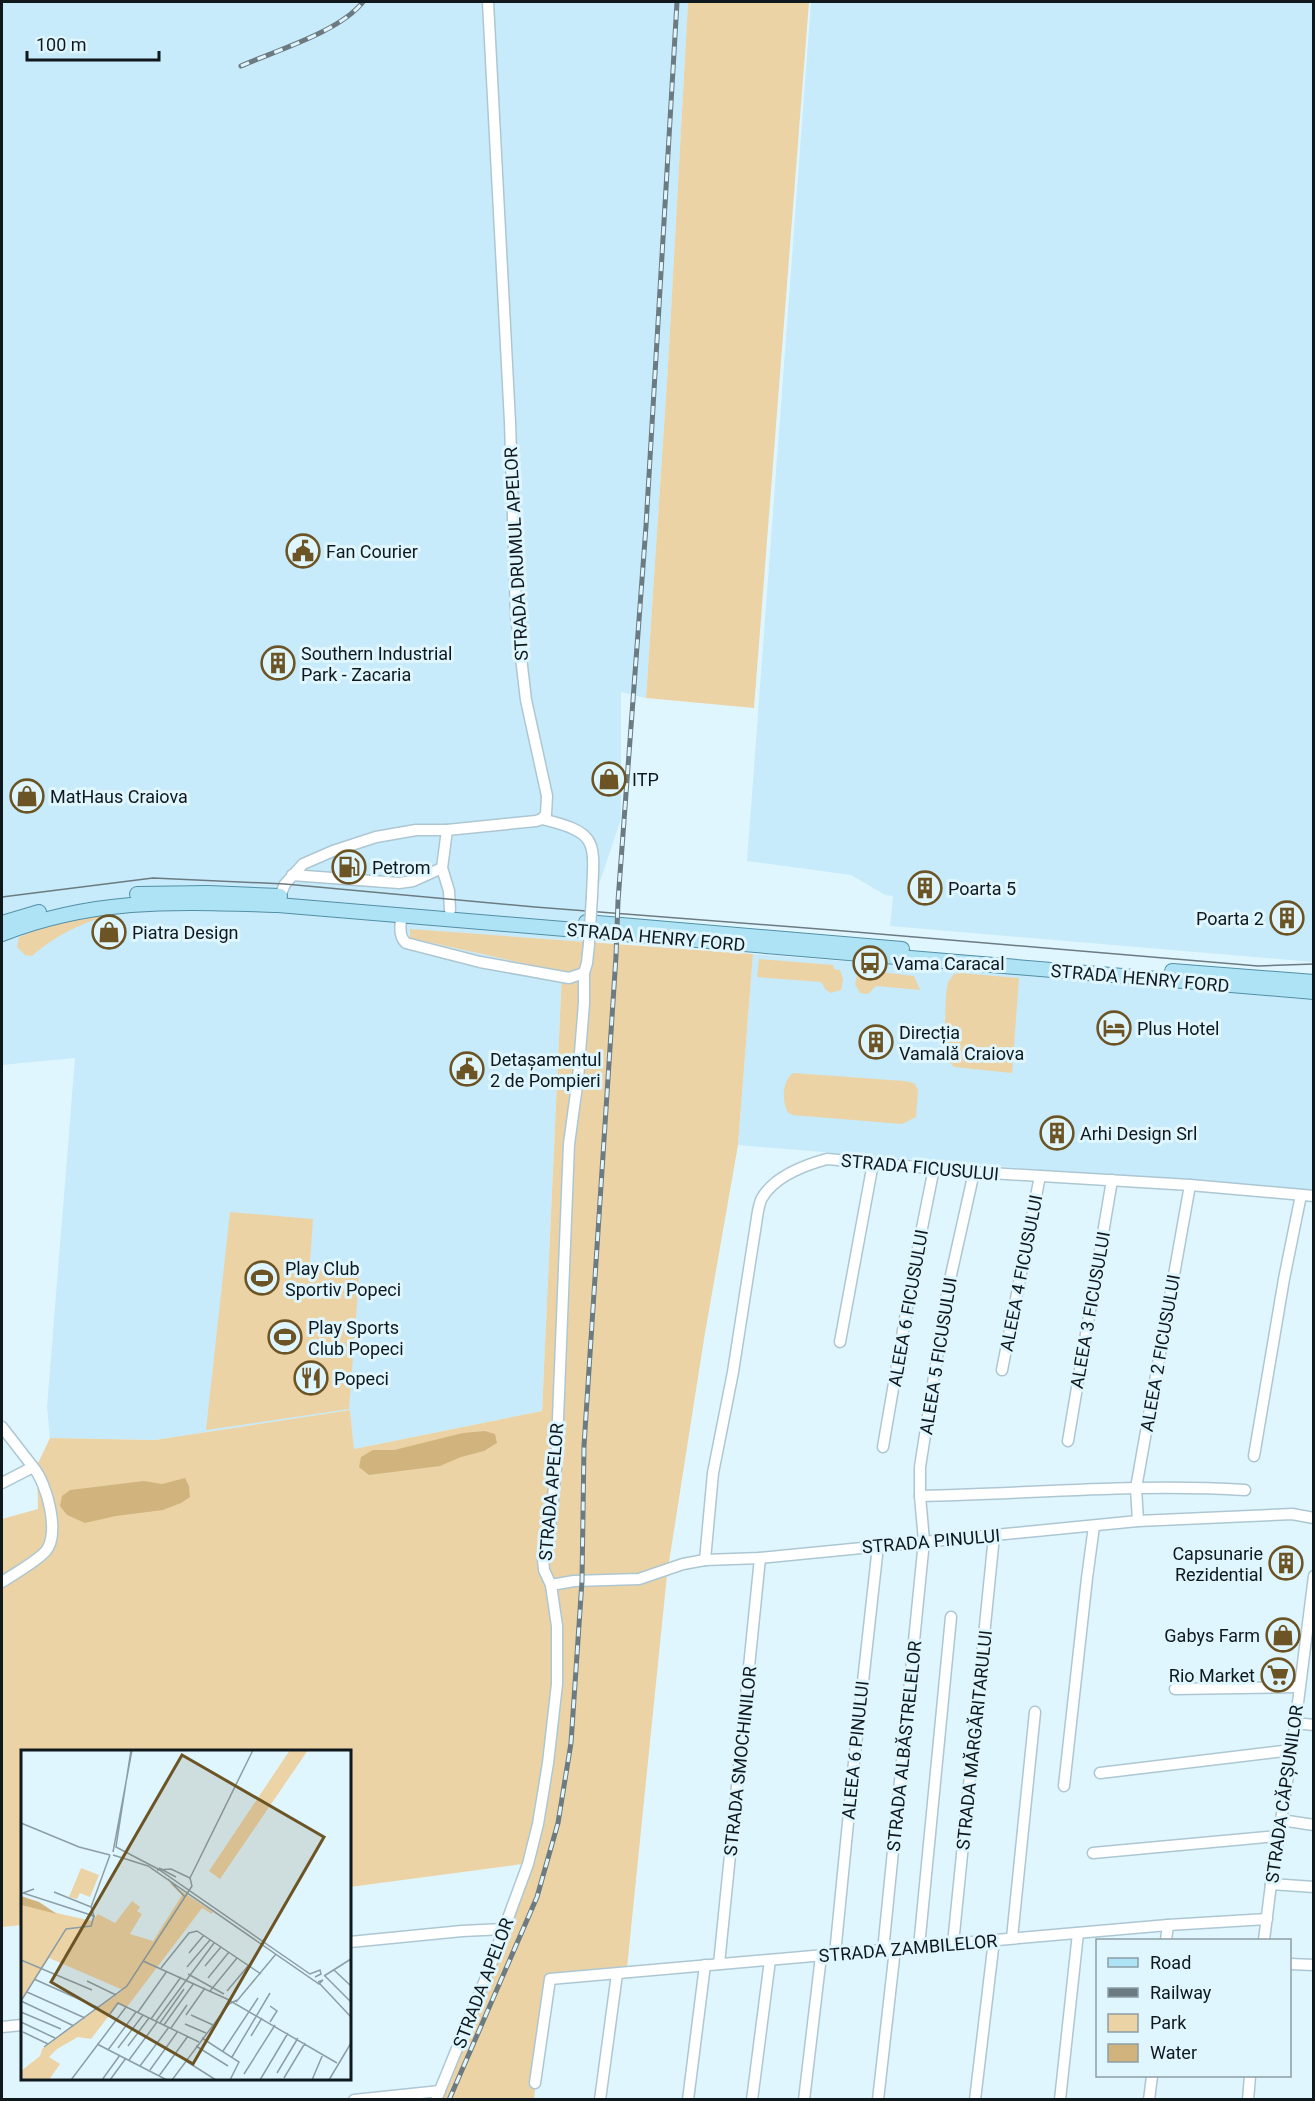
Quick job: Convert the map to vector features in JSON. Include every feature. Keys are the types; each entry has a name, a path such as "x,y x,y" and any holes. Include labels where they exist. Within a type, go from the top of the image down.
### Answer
{"main road":[{"name":"STRADA HENRY FORD","path":"2,923 59,906 118,896 186,892 280,896 971,956 1314,982"},
{"name":"STRADA HENRY FORD","path":"2,934 81,910 130,903 278,905 1314,992"}],"street":[{"name":"STRADA DRUMUL APELOR","path":"488,2 510,422 516,615 526,700 547,796 546,814 542,819"},
{"path":"280,896 292,875 303,864 376,837 542,819"},
{"name":"STRADA APELOR","path":"438,2095 528,1864 538,1824 548,1762 557,1684 557,1626 551,1585 544,1570 543,1559 550,1527 557,1449 568,1162 584,1004 584,972 589,944 592,858 589,840 576,829 542,819"},
{"path":"447,830 442,868 449,891 450,910"},
{"path":"292,875 399,883 442,868"},
{"path":"401,915 400,932 406,943 480,962 569,978 584,972"},
{"name":"STRADA FICUSULUI","path":"705,1560 713,1473 733,1372 758,1211 763,1197 788,1174 826,1159 1314,1196"},
{"path":"840,1342 873,1163"},
{"name":"ALEEA 6 FICUSULUI","path":"883,1447 912,1278 934,1168"},
{"name":"ALEEA 5 FICUSULUI","path":"924,1542 920,1496 923,1447 947,1293 974,1172"},
{"name":"ALEEA 4 FICUSULUI","path":"1002,1370 1040,1176"},
{"name":"ALEEA 3 FICUSULUI","path":"1068,1441 1112,1180"},
{"name":"ALEEA 2 FICUSULUI","path":"1138,1521 1136,1488 1190,1185"},
{"path":"1254,1456 1284,1279 1301,1195"},
{"path":"2,1427 40,1475 51,1513 52,1532 45,1551 2,1582"},
{"path":"2,1483 33,1467"},
{"path":"920,1496 1136,1488 1206,1487 1245,1490"},
{"name":"STRADA PINULUI","path":"551,1585 574,1581 639,1579 683,1564 705,1560 760,1558 1138,1521 1292,1514 1314,1518"},
{"path":"1064,1786 1094,1526"},
{"name":"STRADA MĂRGĂRITARULUI","path":"953,1944 994,1536"},
{"name":"STRADA ALBĂSTRELELOR","path":"878,2100 924,1542"},
{"name":"ALEEA 6 PINULUI","path":"836,1954 878,1546"},
{"name":"STRADA SMOCHINILOR","path":"719,1965 760,1558"},
{"name":"STRADA CĂPȘUNILOR","path":"1264,1939 1292,1750 1298,1687 1311,1615 1314,1576"},
{"path":"919,1947 951,1617"},
{"path":"1175,1689 1298,1687"},
{"path":"1012,1938 1035,1712"},
{"path":"1295,1723 1314,1725"},
{"path":"1100,1773 1292,1750"},
{"path":"1281,1820 1314,1825"},
{"path":"1094,1852 1278,1836"},
{"path":"1271,1884 1314,1887"},
{"name":"STRADA ZAMBILELOR","path":"535,2083 550,1979 1012,1938 1267,1919"},
{"path":"1166,1939 1168,1925"},
{"path":"351,1942 504,1929"},
{"path":"1060,2100 1078,1933"},
{"path":"975,2100 993,1940"},
{"path":"804,2100 821,1956"},
{"path":"752,2100 770,1960"},
{"path":"1291,1964 1314,1965"},
{"path":"688,2100 705,1965"},
{"path":"600,2100 617,1974"},
{"path":"2,2027 21,2025"},
{"path":"1149,2100 1152,2077"},
{"path":"1248,2100 1250,2077"},
{"path":"354,2100 438,2095"}],"shaded area":[{"path":"2,2 688,2 668,366 646,698 621,692 621,819 596,893 593,942 410,930 410,938 562,971 542,1411 354,1449 350,1410 155,1440 50,1438 47,1407 75,1058 2,1065"},
{"path":"811,2 1313,2 1313,962 890,926 893,896 885,895 851,875 747,861"},
{"path":"753,954 1195,988 1313,1000 1313,1192 738,1145"}],"green space":[{"path":"688,2 809,2 754,708 646,698 668,366"},
{"path":"124,912 99,918 75,928 53,940 32,956 25,955 17,947 19,937 45,927"},
{"path":"410,929 753,954 738,1145 704,1339 667,1575 627,1968 547,1983 534,2099 439,2099 477,2012 530,1863 351,1887 351,1750 21,1750 21,1925 2,1927 2,1519 38,1509 37,1465 50,1438 155,1440 350,1410 354,1449 542,1411 562,972 410,938"},
{"path":"759,959 833,965 834,969 840,970 843,980 841,990 831,993 821,982 757,977"},
{"path":"862,970 914,976 920,990 876,986 868,994 860,993 855,984 858,973"},
{"path":"954,974 1019,978 1012,1073 954,1067 949,1062 944,1049 946,994 948,982"},
{"path":"793,1073 914,1083 918,1090 916,1117 902,1124 792,1115 787,1111 784,1096 785,1086"},
{"name":"Play Sports Club Popeci","path":"230,1212 313,1219 310,1262 360,1265 349,1409 206,1430"}],"water":[{"path":"485,1431 495,1434 497,1443 484,1451 440,1466 369,1475 359,1467 361,1457 373,1450 394,1450 463,1433"},
{"path":"185,1478 189,1486 190,1497 163,1510 116,1516 85,1523 67,1515 60,1506 62,1496 70,1490 144,1481 162,1484"}],"tram line":[{"path":"2,897 153,878 285,884 535,907 1258,966 1314,964"}],"railway":[{"path":"241,66 323,31 352,13 363,2"},
{"path":"449,2100 537,1897 558,1823 571,1743 582,1581 584,1446 618,901 646,526 677,2"}],"place":[{"name":"Fan Courier","path":"303,551"},
{"name":"Southern Industrial Park - Zacaria","path":"278,663"},
{"name":"ITP","path":"609,779"},
{"name":"MatHaus Craiova","path":"27,796"},
{"name":"Petrom","path":"349,867"},
{"name":"Poarta 5","path":"925,888"},
{"name":"Poarta 2","path":"1287,918"},
{"name":"Piatra Design","path":"109,932"},
{"name":"Vama Caracal","path":"870,963"},
{"name":"Plus Hotel","path":"1114,1028"},
{"name":"Direcția Vamală Craiova","path":"876,1042"},
{"name":"Detașamentul 2 de Pompieri","path":"467,1069"},
{"name":"Arhi Design Srl","path":"1057,1133"},
{"name":"Play Club Sportiv Popeci","path":"262,1278"},
{"name":"Play Sports Club Popeci","path":"285,1337"},
{"name":"Popeci","path":"311,1378"},
{"name":"Capsunarie Rezidential","path":"1286,1563"},
{"name":"Gabys Farm","path":"1283,1635"},
{"name":"Rio Market","path":"1278,1675"}]}
